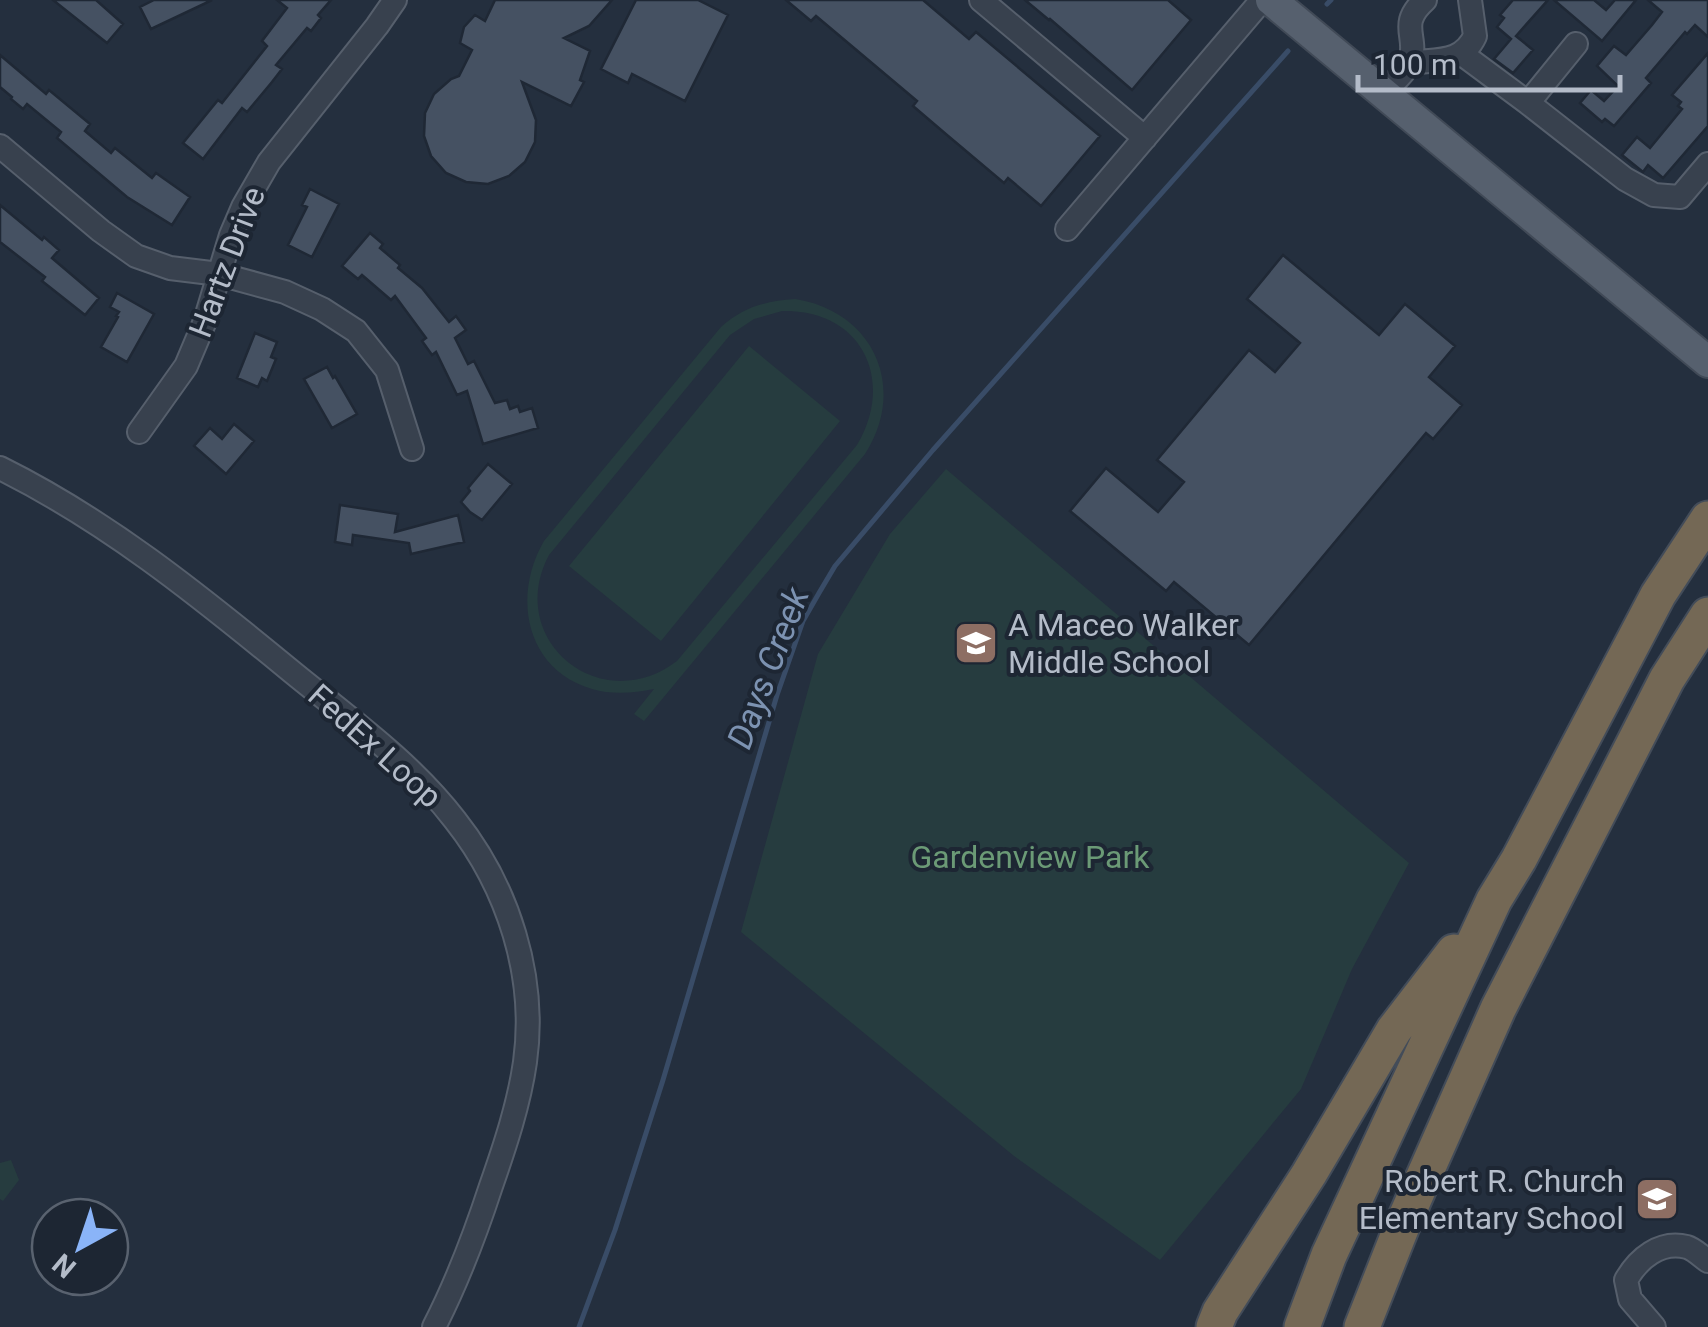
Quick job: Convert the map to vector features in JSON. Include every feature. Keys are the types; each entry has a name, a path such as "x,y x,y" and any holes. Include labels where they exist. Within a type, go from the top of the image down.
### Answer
{"highway":[{"path":"1214,1327 1394,1030 1494,900 1658,595 1708,518"},
{"path":"1362,1327 1498,1008 1667,679 1708,614"},
{"path":"1302,1327 1328,1256 1494,900"}],"main road":[{"path":"1271,0 1708,362"}],"street":[{"name":"Hartz Drive","path":"139,432 186,366 242,207 269,162 395,0"},
{"path":"981,0 1145,138"},
{"path":"1067,228 1262,0"},
{"path":"1384,93 1410,63 1409,28 1412,16 1425,0"},
{"path":"1410,63 1462,54 1475,36 1470,0"},
{"path":"1528,103 1576,44"},
{"path":"1462,54 1624,179 1654,195 1680,197 1708,164"},
{"path":"0,146 136,256 170,268 219,274 304,300 356,331 387,370 412,449"},
{"name":"FedEx Loop","path":"0,468 117,537 192,590 385,748 428,787 456,821 496,886 509,914 521,961 526,1004 525,1060 518,1097 485,1204 434,1327"},
{"path":"1654,1327 1630,1299 1626,1280 1636,1262 1658,1248 1688,1248 1708,1261"}],"green space":[{"path":"795,299 822,306 845,319 863,336 882,379 878,429 865,454 644,721 634,714 654,689 623,693 592,689 569,679 539,648 527,607 534,562 544,541 721,327 764,303","holes":["782,311 810,313 833,322 851,335 864,352 873,396 857,445 677,661 648,677 619,681 591,675 568,662 550,641 539,616 538,586 549,555 730,335 754,319"]},
{"path":"749,346 840,421 661,641 569,566"},
{"name":"Gardenview Park","path":"946,469 1409,863 1352,969 1301,1089 1160,1260 1014,1156 741,932 818,654 890,534"},
{"path":"11,1160 19,1180 3,1201 0,1163"}],"building":[{"path":"53,0 96,0 123,24 107,43"},
{"path":"154,0 212,0 151,29 140,7"},
{"path":"277,0 331,0 311,31 307,28 276,65 282,69 272,82 247,112 242,108 203,159 183,143 218,100 222,103 267,46 262,41 287,8"},
{"path":"495,0 612,0 589,26 564,38 590,51 580,80 584,82 571,106 522,82 536,120 535,142 525,162 509,176 488,184 466,182 446,173 431,156 424,136 425,113 434,94 459,76 472,50 460,43 464,27 475,15 485,21"},
{"path":"636,0 698,0 728,15 685,101 632,74 628,83 601,69"},
{"path":"786,0 923,0 969,39 976,32 1100,136 1041,206 1008,178 1004,183 947,135 913,106 917,101 816,16 811,21"},
{"path":"1025,0 1168,0 1191,20 1132,90"},
{"path":"1513,0 1548,0 1516,36 1533,50 1513,73 1494,59 1511,39 1497,27 1504,18 1500,15"},
{"path":"1554,0 1594,0 1606,10 1615,0 1636,0 1602,41"},
{"path":"1648,0 1708,0 1708,37 1695,25 1685,32 1646,78 1651,83 1614,126 1605,119 1602,122 1580,103 1591,90 1604,101 1618,86 1597,66 1614,46 1626,55 1652,25 1662,12"},
{"path":"1708,53 1708,126 1663,178 1648,165 1643,172 1622,155 1637,137 1650,148 1682,109 1678,106 1681,102 1672,95"},
{"path":"0,55 90,124 85,131 111,153 115,148 152,178 156,173 190,197 172,225 127,197 57,138 61,132 27,104 23,109 11,99 0,87"},
{"path":"310,189 339,204 312,257 288,245 307,207 302,205"},
{"path":"0,205 59,250 52,258 99,298 85,315 0,242"},
{"path":"370,233 449,322 456,316 466,330 455,338 468,364 474,361 495,403 507,400 510,409 518,406 520,412 532,408 538,428 483,444 467,391 457,395 436,352 432,355 422,341 426,338 395,296 391,300 362,275 358,279 342,266"},
{"path":"1283,255 1379,335 1405,304 1455,346 1429,377 1462,405 1433,439 1426,433 1249,645 1174,582 1166,591 1070,511 1106,468 1158,512 1184,482 1157,460 1249,350 1275,372 1300,343 1247,299"},
{"path":"117,293 154,314 127,362 101,347 118,317 119,312 110,307"},
{"path":"255,333 277,342 271,357 276,359 267,381 262,378 258,387 237,378"},
{"path":"327,367 357,414 332,428 304,379"},
{"path":"234,424 254,441 226,474 194,446 210,428 222,439"},
{"path":"488,464 512,484 482,520 461,502"},
{"path":"340,505 398,514 395,532 458,515 464,542 411,554 409,543 353,535 352,545 335,542"}],"waterway":[{"name":"Days Creek","path":"1327,4 1331,0"},
{"name":"Days Creek","path":"579,1327 663,1080 777,695 803,621 835,566 933,450 1288,51"}],"place":[{"name":"A Maceo Walker Middle School","path":"976,643"},
{"name":"Robert R. Church Elementary School","path":"1657,1199"}]}
